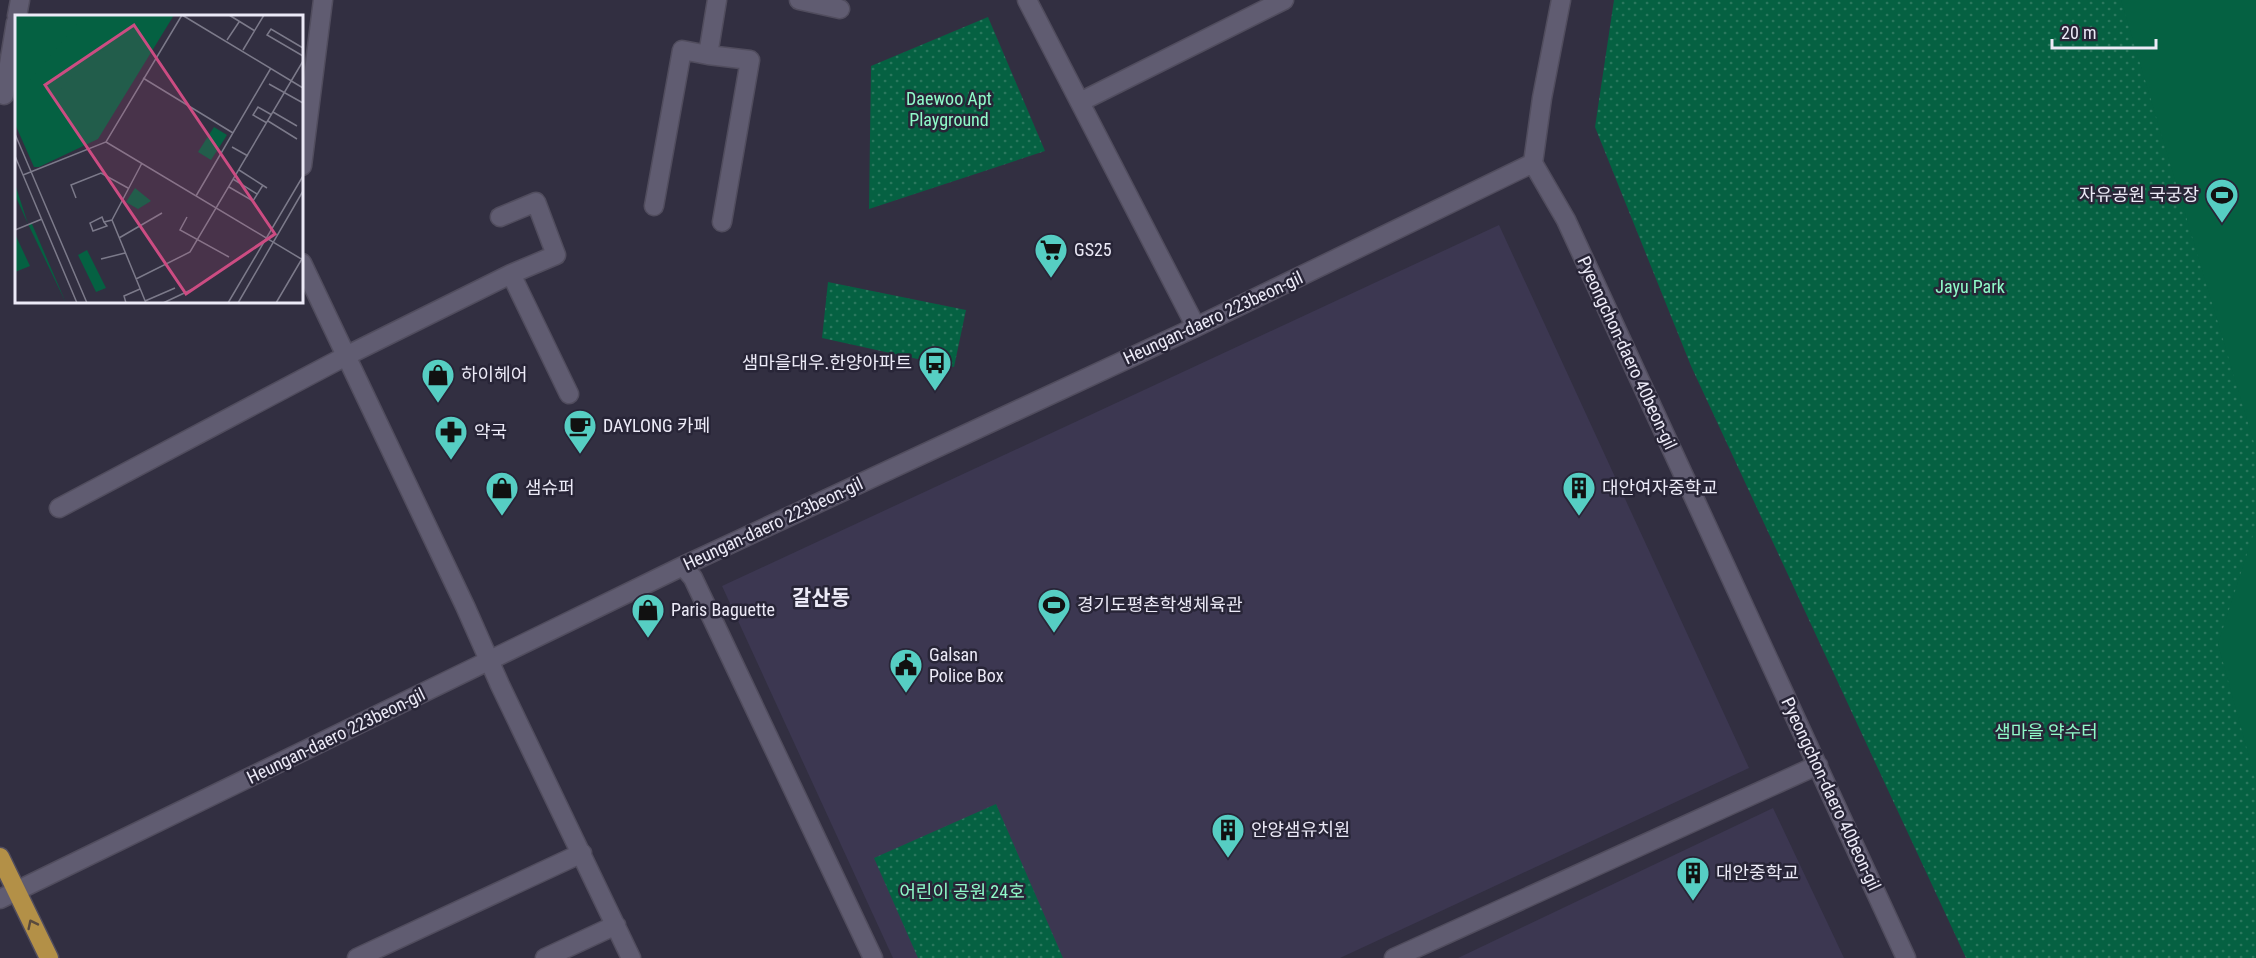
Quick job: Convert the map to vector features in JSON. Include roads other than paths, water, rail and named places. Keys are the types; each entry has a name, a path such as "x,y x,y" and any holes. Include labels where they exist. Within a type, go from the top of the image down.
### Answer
{"main road":[{"path":"0,857 8,895 49,958"}],"street":[{"path":"17,15 20,0"},
{"path":"303,158 323,0"},
{"path":"708,55 717,0"},
{"path":"799,0 840,9"},
{"path":"1027,0 1196,327"},
{"path":"1080,102 1284,0"},
{"path":"1533,163 1560,0"},
{"path":"4,95 15,28"},
{"path":"654,206 682,50 750,60 722,222"},
{"name":"Heungan-daero 223beon-gil","path":"8,895 683,566 1196,327 1533,163"},
{"name":"Pyeongchon-daero 40beon-gil","path":"1533,163 1566,220 1906,958"},
{"path":"59,508 346,356 511,274 556,255 536,202 500,217"},
{"path":"303,264 465,606 489,662 631,958"},
{"path":"511,274 569,393"},
{"path":"683,566 693,578 873,958"},
{"path":"1394,958 1818,765"},
{"path":"357,958 582,853"},
{"path":"544,958 615,925"}],"place":[{"name":"자유공원 국궁장","path":"2222,224"},
{"name":"GS25","path":"1051,279"},
{"name":"샘마을대우.한양아파트","path":"935,392"},
{"name":"하이헤어","path":"438,404"},
{"name":"DAYLONG 카페","path":"580,455"},
{"name":"약국","path":"451,461"},
{"name":"샘슈퍼","path":"502,517"},
{"name":"대안여자중학교","path":"1579,517"},
{"name":"경기도평촌학생체육관","path":"1054,634"},
{"name":"Paris Baguette","path":"648,639"},
{"name":"Galsan Police Box","path":"906,694"},
{"name":"안양샘유치원","path":"1228,859"},
{"name":"대안중학교","path":"1693,902"}],"district":[{"name":"갈산동","path":"821,598"}],"park label":[{"name":"Daewoo Apt Playground","path":"949,109"},
{"name":"Jayu Park","path":"1970,287"},
{"name":"샘마을 약수터","path":"2046,732"},
{"name":"어린이 공원 24호","path":"962,892"}]}
